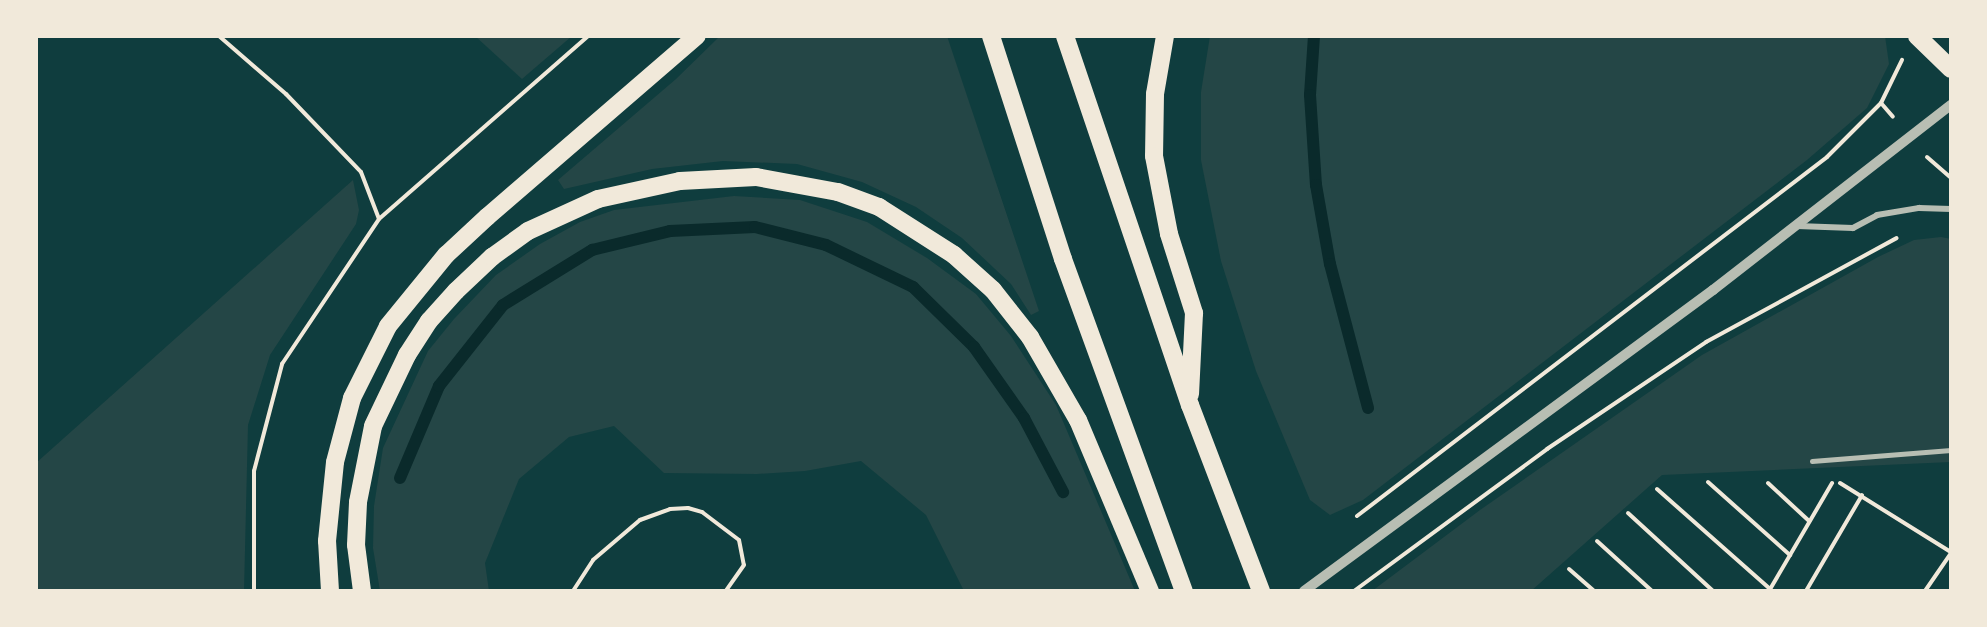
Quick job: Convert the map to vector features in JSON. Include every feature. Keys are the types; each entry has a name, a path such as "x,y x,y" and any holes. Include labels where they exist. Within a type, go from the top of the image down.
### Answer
{"highway":[{"path":"330,591 327,541 335,462 352,398 388,326 418,286 471,232 697,36"},
{"path":"991,36 1066,270 1184,591"},
{"path":"1065,36 1190,405 1261,591"},
{"path":"1165,36 1155,94 1154,156 1169,234 1194,313 1190,405"},
{"path":"1917,36 1951,69"},
{"path":"362,591 356,545 358,502 373,426 407,355 429,321 456,291 492,256 528,231 598,199 680,181 756,177 838,192 879,207 954,255 993,290 1030,337 1078,420 1150,591"}],"street":[{"path":"1304,591 1703,297 1951,105"},
{"path":"1794,226 1853,228 1877,215 1919,208 1951,209"}],"lane":[{"path":"1812,461 1951,450"}],"path":[{"path":"219,36 286,94 361,172 379,219"},
{"path":"254,591 254,471 282,364 379,219 588,36"},
{"path":"1367,509 1827,157 1881,103 1904,56"},
{"path":"1881,103 1886,109"},
{"path":"1934,166 1951,178"},
{"path":"1354,591 1547,449 1706,342 1884,243 1906,235"},
{"path":"1657,489 1770,590 1834,480 1862,495 1951,553 1950,559 1925,591"},
{"path":"1708,482 1790,555"},
{"path":"1768,483 1809,521"},
{"path":"1806,591 1862,495"},
{"path":"573,591 593,560 640,520 670,509 688,508 702,512 739,540 744,565 726,591"},
{"path":"1628,513 1713,591"},
{"path":"1597,541 1652,591"},
{"path":"1569,569 1594,591"}],"shaded area":[{"path":"475,36 572,36 522,79"},
{"path":"720,36 947,36 1039,311 1031,315 1011,284 962,238 916,207 862,182 797,164 723,161 652,169 564,189 558,180 676,79"},
{"path":"1210,36 1885,36 1889,64 1867,108 1807,160 1363,500 1330,515 1310,500 1256,371 1221,261 1201,160 1201,92"},
{"path":"353,180 359,210 356,224 270,355 248,425 244,591 36,591 36,463"},
{"path":"734,196 800,200 867,222 927,258 976,294 1011,336 1056,405 1135,591 964,591 926,515 861,461 805,471 757,474 664,473 614,426 569,437 519,479 485,563 489,591 380,591 373,548 374,506 383,448 428,351 454,319 496,275 540,244 580,222 614,210"},
{"path":"1941,237 1951,239 1951,462 1662,475 1531,591 1372,591 1480,510 1702,355 1878,257 1914,240"}],"waterway":[{"path":"1314,36 1310,95 1316,185 1330,264 1368,408"},
{"path":"400,478 439,386 503,305 592,250 670,231 755,227 826,245 913,287 974,347 1024,418 1063,492"}]}
